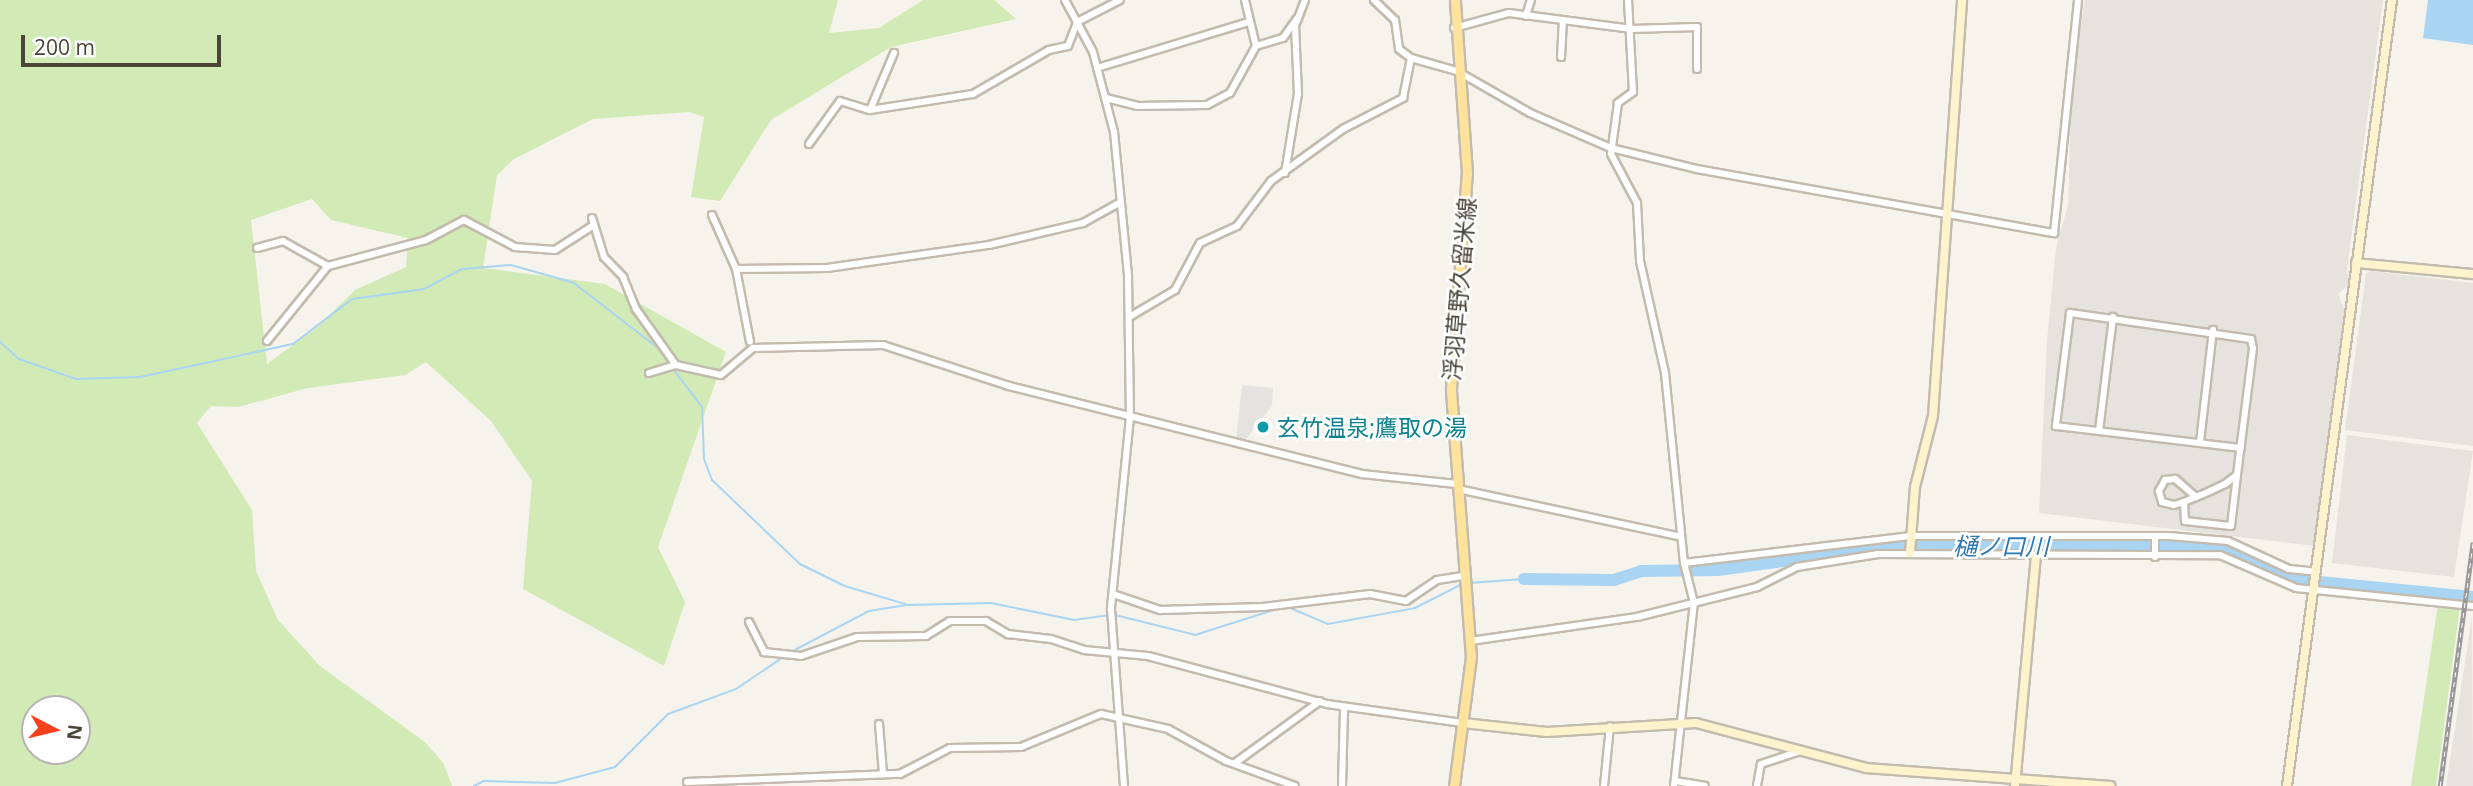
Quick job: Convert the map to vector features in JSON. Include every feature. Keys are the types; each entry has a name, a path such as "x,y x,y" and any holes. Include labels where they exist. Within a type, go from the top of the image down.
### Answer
{"main road":[{"name":"浮羽草野久留米線","path":"1454,786 1470,641 1463,577 1451,357 1467,173 1454,29 1455,0"}],"street":[{"path":"1065,0 1097,68 1106,98 1131,317 1130,417 1111,609 1124,786"},
{"path":"809,144 839,101 870,110 973,94 1049,50 1068,46 1077,22 1120,0"},
{"path":"1245,0 1248,22 1256,46"},
{"path":"1106,98 1128,106 1207,105 1230,93 1256,46 1283,38 1297,19 1305,0"},
{"path":"1374,0 1395,20 1399,49 1411,58 1457,71 1530,113 1611,148 1944,216 2057,231 2078,0"},
{"path":"1526,16 1531,0"},
{"path":"1628,0 1632,29 1633,92 1618,103 1611,148 1637,203 1642,269 1665,373 1678,536 1694,603 1675,783 1705,786"},
{"path":"1910,552 1909,538 1933,416 1944,216 1962,0"},
{"path":"2287,786 2392,0"},
{"path":"1454,29 1509,13 1563,23 1632,29 1697,27 1697,69"},
{"path":"1285,173 1298,94 1297,19"},
{"path":"1097,68 1248,22"},
{"path":"1561,57 1563,23"},
{"path":"870,110 894,53"},
{"path":"1131,317 1175,289 1200,243 1237,226 1254,198 1285,173 1343,129 1403,98 1411,58"},
{"path":"736,269 827,268 989,244 1083,223 1119,203"},
{"path":"712,215 736,269 750,342"},
{"path":"267,341 328,266 426,240 464,220 515,247 555,250 593,221 604,257 623,277 636,309 676,365"},
{"path":"257,248 283,241 328,266"},
{"path":"2356,263 2473,274"},
{"path":"2184,502 2185,521 2231,526 2241,448 2251,339 2213,330 2070,313 2056,426 2241,448"},
{"path":"2099,431 2113,317"},
{"path":"2200,442 2213,330"},
{"path":"649,373 676,365 721,375 753,348 883,345 943,360 1009,386 1108,407 1130,417 1363,474 1457,486 1678,536"},
{"path":"2196,498 2178,480 2163,482 2162,502 2184,502 2196,498 2237,475"},
{"path":"1685,565 1909,538 2155,539 2228,541 2289,569 2316,574"},
{"path":"2155,539 2155,556"},
{"path":"2090,540 2090,555"},
{"path":"1470,641 1551,626 1613,622 1694,603 1838,557 1910,552 2036,556 2220,555 2248,564 2288,586 2473,606"},
{"path":"2248,564 2254,552"},
{"path":"2016,783 2036,556"},
{"path":"1113,594 1160,610 1263,607 1370,594 1406,601 1444,577 1463,577"},
{"path":"749,622 764,652 801,656 857,637 926,636 950,621 986,621 1009,634 1114,652 1344,707 1531,732 1682,722 1724,726 1800,751 1866,768 2016,783 2110,786"},
{"path":"1236,763 1320,701"},
{"path":"1342,786 1344,707"},
{"path":"687,782 725,785 883,775 907,771 950,748 1021,747 1087,716 1168,729 1236,763 1295,786"},
{"path":"879,724 883,775"},
{"path":"1604,786 1610,726"},
{"path":"1757,786 1760,764 1800,751"}],"shaded area":[{"path":"2085,0 2383,0 2347,269 2350,283 2338,294 2346,314 2316,546 2039,513 2047,341 2056,248 2068,205 2072,78"},
{"path":"2371,271 2473,283 2473,446 2345,430 2366,274"},
{"path":"1242,385 1273,388 1272,406 1247,438 1236,440"},
{"path":"2347,435 2473,451 2454,577 2332,563"},
{"path":"2472,617 2473,786 2446,786"}],"green space":[{"path":"0,0 838,0 829,33 879,28 923,0 994,0 1016,19 891,47 771,120 720,201 691,197 704,117 689,112 593,119 514,159 497,175 483,268 605,284 726,352 658,547 685,602 664,666 523,589 532,481 491,421 426,362 405,375 308,388 238,407 211,406 197,423 252,510 256,571 278,620 320,666 425,742 444,764 452,786 0,786","holes":["312,199 331,220 408,238 406,267 355,290 316,328 267,364 251,220"]},
{"path":"2438,604 2460,606 2436,786 2411,786"}],"water":[{"path":"2428,0 2473,0 2473,45 2423,38"}],"waterway":[{"path":"0,342 19,359 76,379 140,377 293,344 352,299 424,289 462,269 511,265 574,283 663,352"},
{"path":"2398,271 2473,278"},
{"path":"673,369 702,407 704,459 712,480 800,564 845,586 905,604"},
{"name":"樋ノ口川","path":"1524,579 1614,580 1641,571 1718,570 1892,546 2203,547 2237,550 2299,580 2473,597"},
{"path":"1469,583 1524,579"},
{"path":"1288,607 1328,624 1415,608 1460,585"},
{"path":"789,653 869,611 907,605 991,603 1074,620 1109,615"},
{"path":"1115,615 1195,635 1280,608"},
{"path":"474,786 484,781 555,783 615,767 668,714 736,689 785,656"}],"railway":[{"path":"2440,786 2473,542"}],"place":[{"name":"玄竹温泉;鷹取の湯","path":"1263,427"}]}
